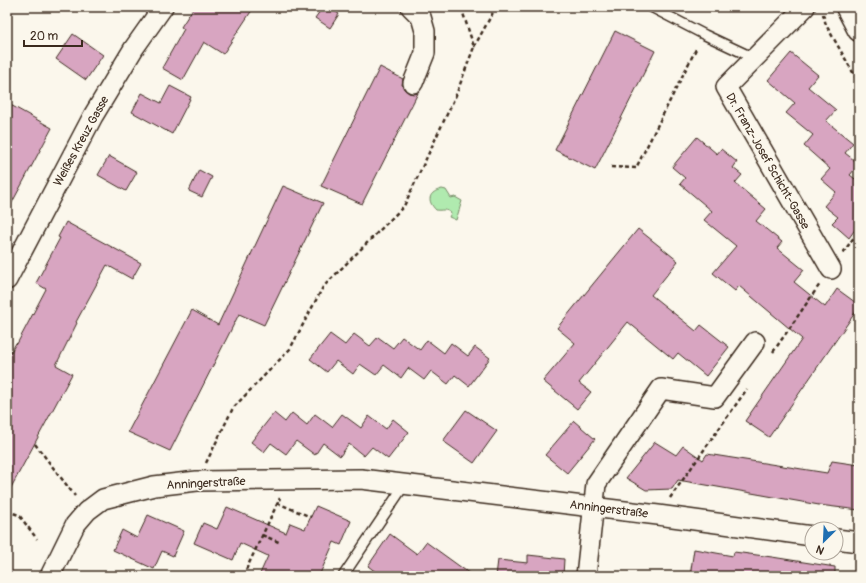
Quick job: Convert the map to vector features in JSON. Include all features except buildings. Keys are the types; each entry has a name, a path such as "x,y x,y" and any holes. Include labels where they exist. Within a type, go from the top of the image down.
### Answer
{"street":[{"name":"Weißes Kreuz Gasse","path":"7,280 93,116 134,48 163,7"},
{"path":"411,7 421,17 425,31 425,53 413,83"},
{"path":"847,7 859,30"},
{"name":"Dr. Franz-Josef Schicht-Gasse","path":"813,8 754,58 726,87 831,269"},
{"path":"586,576 596,484 661,389 715,397 755,342"},
{"name":"Anningerstraße","path":"50,576 75,525 87,511 103,499 154,486 197,481 361,478 804,535"},
{"path":"844,540 859,542"}],"lane":[{"path":"651,7 754,58"},
{"path":"343,576 405,484"}],"path":[{"path":"461,7 474,47"},
{"path":"197,481 233,408 290,349 323,287 404,206 456,95 474,47 496,7"},
{"path":"813,8 826,24 859,83"},
{"path":"611,167 636,168 705,35"},
{"path":"35,444 87,511"},
{"path":"242,576 289,480"},
{"path":"277,503 311,517"},
{"path":"7,511 18,515 37,539"},
{"path":"262,535 281,543"}],"green space":[{"path":"442,189 446,190 451,198 455,197 462,201 456,220 449,217 451,213 449,211 436,210 431,203 430,197 432,194"}]}
